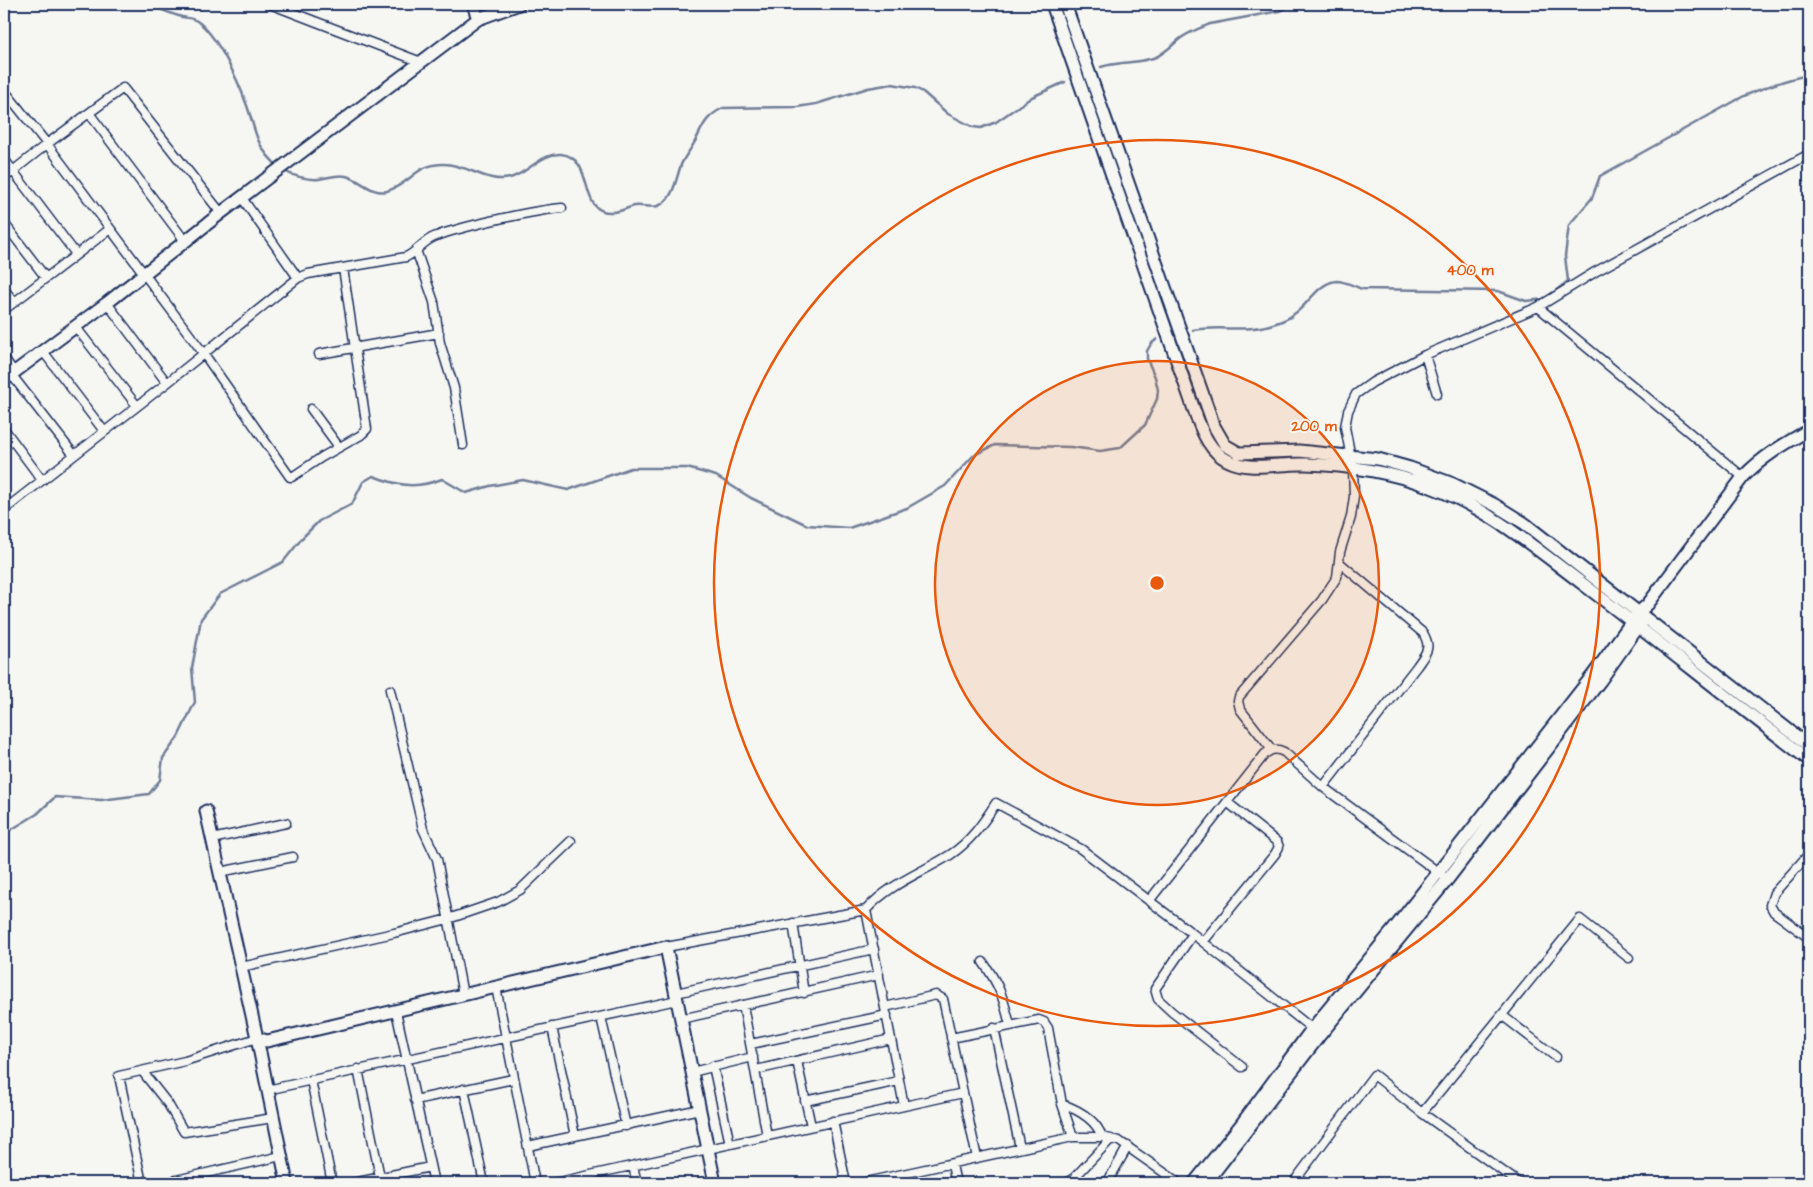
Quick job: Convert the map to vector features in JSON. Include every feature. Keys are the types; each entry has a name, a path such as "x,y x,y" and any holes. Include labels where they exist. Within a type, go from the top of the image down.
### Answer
{"street":[{"path":"270,4 421,62"},
{"path":"473,4 478,19"},
{"path":"10,375 478,19 519,4"},
{"path":"1052,4 1110,149 1220,439 1231,449 1239,452 1299,451 1378,459 1410,468 1453,484 1495,505 1524,523 1809,760"},
{"path":"1066,4 1110,149 1197,418 1202,431 1215,452 1224,459 1236,464 1249,466 1305,464 1353,468 1399,477 1424,485 1482,512 1507,527 1638,619 1809,746"},
{"path":"4,178 123,88 221,213"},
{"path":"4,90 47,144 204,354 290,477 368,430 344,268"},
{"path":"89,113 185,241"},
{"path":"1272,750 1240,709 1238,701 1239,697 1322,600 1337,577 1340,552 1354,496 1353,468 1345,427 1348,411 1356,394 1373,382 1426,355 1538,307 1595,272 1809,154"},
{"path":"4,159 76,254"},
{"path":"242,198 298,278"},
{"path":"4,497 7,507 204,354 298,278 308,274 406,257 420,245 434,237 538,210 562,208"},
{"path":"4,223 46,278"},
{"path":"4,310 110,229"},
{"path":"416,250 434,302 444,356 454,388 463,445"},
{"path":"4,289 14,302"},
{"path":"107,302 167,383"},
{"path":"1538,307 1743,478"},
{"path":"75,326 137,406"},
{"path":"319,354 439,333"},
{"path":"42,350 104,431"},
{"path":"1426,355 1437,394"},
{"path":"4,358 10,375 74,455"},
{"path":"311,408 339,447"},
{"path":"4,429 42,480"},
{"path":"1194,1183 1243,1128 1316,1032 1398,932 1517,780 1596,678 1648,604 1743,478 1757,463 1772,452 1809,430"},
{"path":"1323,787 1417,666 1428,649 1428,642 1423,633 1340,563"},
{"path":"390,690 423,829 437,859 463,995"},
{"path":"1149,900 1265,754 1278,749 1284,752 1323,787 1443,875"},
{"path":"1203,942 1275,854 1278,847 1277,842 1227,802"},
{"path":"142,1183 119,1076 185,1061 257,1038 267,1041 666,947 866,910 874,901 906,878 951,854 982,825 996,803 1081,849 1203,942 1316,1032"},
{"path":"206,811 257,1038 287,1183"},
{"path":"212,839 286,823"},
{"path":"241,968 350,944 448,919 498,902 520,890 571,841"},
{"path":"1809,854 1774,893 1770,905 1774,912 1809,938"},
{"path":"220,872 293,857"},
{"path":"866,910 904,1106"},
{"path":"1422,1113 1503,1016 1580,919 1629,958"},
{"path":"793,923 804,993"},
{"path":"1192,934 1155,989 1156,994 1158,999 1172,1012 1242,1067"},
{"path":"666,947 715,1183"},
{"path":"268,1090 600,1016 800,965 874,949"},
{"path":"983,962 1002,993 1010,1025"},
{"path":"681,1019 879,975"},
{"path":"496,987 534,1183"},
{"path":"751,1044 886,1011 936,995 941,996 944,1001 977,1158"},
{"path":"743,1005 767,1136"},
{"path":"396,1011 434,1183"},
{"path":"600,1016 626,1126"},
{"path":"1503,1016 1556,1057"},
{"path":"951,1038 1039,1020 1046,1024 1062,1104 1073,1137"},
{"path":"552,1027 575,1136"},
{"path":"994,1028 1020,1148"},
{"path":"756,1070 891,1039"},
{"path":"692,1072 753,1058"},
{"path":"797,1062 811,1126"},
{"path":"713,1066 730,1144"},
{"path":"358,1069 380,1177"},
{"path":"142,1071 168,1104 184,1132 273,1118"},
{"path":"1293,1183 1374,1075 1422,1113 1519,1183"},
{"path":"416,1100 464,1088 513,1079"},
{"path":"311,1080 332,1183"},
{"path":"806,1101 900,1081"},
{"path":"464,1088 484,1183"},
{"path":"554,1183 963,1093"},
{"path":"1062,1104 1077,1109 1085,1115 1100,1131 1102,1137"},
{"path":"528,1146 700,1109"},
{"path":"833,1122 846,1183"},
{"path":"1206,1183 1243,1128"},
{"path":"866,1183 1073,1137 1102,1137 1119,1141 1128,1146 1179,1183"},
{"path":"1066,1183 1074,1178 1111,1139"},
{"path":"1107,1183 1128,1146"},
{"path":"163,1183 281,1156"},
{"path":"952,1165 956,1183"},
{"path":"633,1166 637,1183"},
{"path":"353,1183 430,1167"},
{"path":"908,1174 910,1183"}],"waterway":[{"path":"146,4 195,20 212,36 238,82 260,144 279,167"},
{"path":"1101,67 1156,57 1184,36 1210,24 1279,11 1294,4"},
{"path":"1193,330 1213,328 1243,329 1263,327 1279,322 1299,310 1318,290 1336,281 1362,289 1498,291 1526,301 1545,299 1568,281 1565,256 1569,225 1592,198 1600,176 1744,96 1776,84 1809,75"},
{"path":"283,170 295,176 310,179 339,175 346,176 371,189 382,192 395,188 426,167 434,165 453,165 486,176 502,179 517,175 547,157 561,154 572,158 579,165 594,205 602,211 616,212 635,206 655,207 668,199 674,188 682,162 704,124 711,116 723,108 797,107 816,104 868,88 892,84 915,88 923,92 948,114 973,127 981,128 996,122 1032,97 1065,82"},
{"path":"4,834 37,814 55,797 101,800 149,794 160,780 163,758 178,737 195,702 192,668 201,619 220,594 283,562 319,521 352,504 363,482 373,476 408,485 424,484 442,479 466,493 523,480 568,490 631,468 687,468 716,476 751,498 807,525 849,528 907,508 945,486 974,455 995,445 1071,447 1100,451 1120,448 1145,425 1157,399 1158,390 1155,377 1147,359 1147,351 1157,339"}]}
